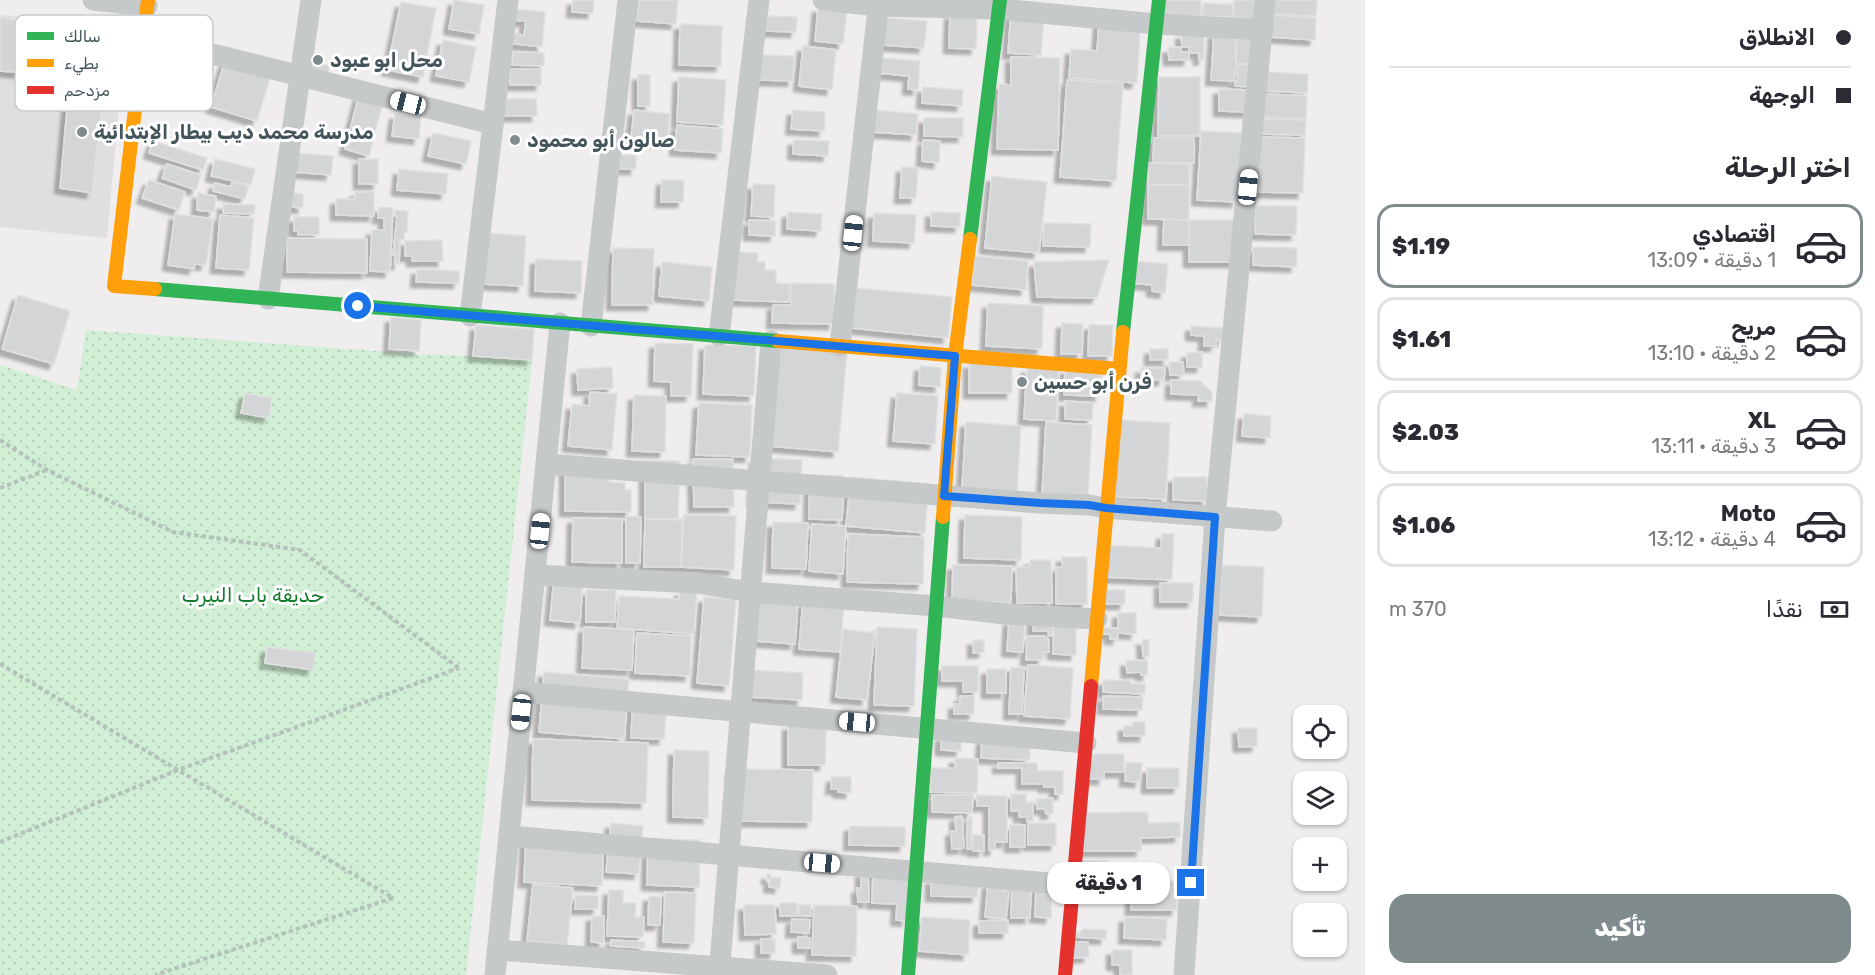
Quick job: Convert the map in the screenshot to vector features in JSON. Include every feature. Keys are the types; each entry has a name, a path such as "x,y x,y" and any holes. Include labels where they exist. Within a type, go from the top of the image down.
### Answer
{"street":[{"path":"93,0 148,3"},
{"path":"268,299 311,0"},
{"path":"470,316 508,0"},
{"path":"591,326 628,0"},
{"path":"719,336 759,0"},
{"path":"823,0 1000,5 1157,24 1263,30"},
{"path":"1065,975 1119,369 1159,0"},
{"path":"1184,975 1215,517 1265,0"},
{"path":"840,346 879,3"},
{"path":"908,975 955,356 1000,5"},
{"path":"213,54 493,124"},
{"path":"135,111 114,286 1119,369"},
{"path":"495,975 561,323"},
{"path":"719,971 771,340"},
{"path":"546,464 1272,521"},
{"path":"535,575 697,584 750,592 936,606 1005,614 1097,619"},
{"path":"523,692 1086,743"},
{"path":"509,836 1073,885"},
{"path":"497,950 719,971 827,975"}],"path":[{"path":"0,440 47,470 173,532 300,550 459,668 178,770 0,842"},
{"path":"0,488 47,470"},
{"path":"0,664 393,898 155,975"}],"shaded area":[{"path":"0,15 15,16 15,111 118,111 107,238 0,227"}],"green space":[{"name":"حديقة باب النيرب","path":"86,330 532,360 466,975 0,975 0,365 77,390"}],"building":[{"path":"454,0 484,5 479,34 449,29"},
{"path":"573,0 594,0 593,13 572,12"},
{"path":"639,0 678,0 676,24 637,21"},
{"path":"1164,0 1201,0 1201,24 1164,24"},
{"path":"1234,0 1254,0 1254,26 1234,26"},
{"path":"1270,0 1317,0 1316,16 1270,14"},
{"path":"401,2 436,8 423,77 387,70"},
{"path":"1204,3 1233,5 1232,17 1203,16"},
{"path":"818,7 847,11 843,44 815,41"},
{"path":"514,9 545,12 542,47 507,43 508,33 524,35 526,21 513,20"},
{"path":"1100,10 1141,13 1137,83 1069,78 1071,49 1097,51"},
{"path":"1011,13 1044,16 1041,55 1008,53"},
{"path":"950,14 977,14 976,49 949,48"},
{"path":"1270,15 1316,18 1315,40 1268,37"},
{"path":"767,16 797,17 796,32 766,31"},
{"path":"0,18 15,19 15,72 0,71"},
{"path":"886,18 927,21 924,48 883,45"},
{"path":"680,24 722,26 721,66 679,65"},
{"path":"1214,33 1235,33 1234,81 1211,80"},
{"path":"1181,34 1204,34 1204,59 1199,60 1199,53 1189,53 1189,47 1182,47"},
{"path":"1238,34 1259,35 1258,64 1236,63"},
{"path":"443,40 476,47 469,82 436,76"},
{"path":"803,46 836,50 832,90 799,86"},
{"path":"1181,47 1181,52 1189,52 1189,60 1169,60 1168,48"},
{"path":"513,52 544,53 544,66 512,65"},
{"path":"759,55 794,56 793,81 758,80"},
{"path":"1011,57 1060,58 1058,150 997,149 999,84 1011,85"},
{"path":"879,58 920,61 918,90 908,89 909,76 878,73"},
{"path":"225,61 271,75 257,121 213,108"},
{"path":"307,61 330,66 327,79 304,74"},
{"path":"1238,64 1258,66 1256,87 1235,86"},
{"path":"510,69 541,69 541,85 510,85"},
{"path":"1263,72 1308,74 1307,93 1262,91"},
{"path":"638,75 650,75 650,106 638,106"},
{"path":"679,77 726,80 723,125 677,122"},
{"path":"1159,77 1200,77 1200,136 1158,136"},
{"path":"1067,80 1123,84 1116,181 1060,177"},
{"path":"923,87 963,90 962,106 922,103"},
{"path":"1219,89 1249,90 1249,112 1219,111"},
{"path":"1262,94 1307,96 1306,119 1261,117"},
{"path":"359,95 383,102 369,156 345,149"},
{"path":"501,99 536,99 537,116 501,116"},
{"path":"634,110 670,114 667,143 631,139"},
{"path":"793,110 825,112 824,131 791,129"},
{"path":"873,110 918,114 916,135 872,132"},
{"path":"67,111 101,111 92,193 60,188"},
{"path":"395,114 421,116 419,139 392,136"},
{"path":"924,118 963,118 963,137 924,136"},
{"path":"1261,119 1306,120 1305,135 1261,134"},
{"path":"677,125 723,129 721,153 675,150"},
{"path":"1201,131 1242,133 1237,202 1197,200"},
{"path":"433,133 471,141 466,164 428,156"},
{"path":"1260,137 1305,138 1303,193 1258,192"},
{"path":"1154,138 1194,138 1194,163 1153,162"},
{"path":"794,140 829,141 828,156 793,154"},
{"path":"923,140 940,141 939,163 922,161"},
{"path":"153,141 207,158 203,170 149,153"},
{"path":"295,153 333,156 331,175 293,172"},
{"path":"620,155 636,155 636,169 620,169"},
{"path":"215,159 255,169 251,185 211,176"},
{"path":"359,159 378,159 378,184 359,184"},
{"path":"1148,163 1189,164 1189,185 1148,185"},
{"path":"167,164 201,175 196,190 162,178"},
{"path":"902,167 918,168 916,198 900,198"},
{"path":"399,169 448,174 446,194 397,190"},
{"path":"992,176 1047,182 1039,253 985,248"},
{"path":"149,180 185,192 179,210 142,198"},
{"path":"662,180 684,180 683,202 661,202"},
{"path":"232,182 248,186 245,199 213,191 215,183 231,187"},
{"path":"753,184 775,185 774,217 751,216"},
{"path":"1148,185 1189,185 1189,220 1148,219"},
{"path":"355,192 374,192 374,216 336,215 336,199 355,199"},
{"path":"198,193 216,196 214,212 197,210"},
{"path":"293,193 303,194 303,208 292,207"},
{"path":"223,204 255,205 254,214 223,213"},
{"path":"1255,206 1297,206 1296,235 1255,234"},
{"path":"379,207 393,208 390,272 370,271 372,230 384,230 384,218 378,218"},
{"path":"395,210 408,211 407,232 404,232 404,240 400,239 399,264 395,264 396,255 393,255 397,216 395,216"},
{"path":"788,212 822,214 821,231 787,229"},
{"path":"931,212 960,213 960,227 931,226"},
{"path":"874,213 916,215 914,243 873,241"},
{"path":"175,214 213,219 206,265 195,264 194,269 168,265"},
{"path":"220,215 254,218 249,270 216,268"},
{"path":"294,217 319,217 319,235 298,235 298,231 294,231"},
{"path":"1164,219 1189,220 1189,245 1163,245"},
{"path":"749,220 776,221 775,236 749,235"},
{"path":"1189,220 1240,220 1240,262 1189,262"},
{"path":"1044,223 1091,224 1090,247 1043,246"},
{"path":"486,233 526,236 523,286 483,284"},
{"path":"287,238 367,239 367,273 287,272"},
{"path":"442,240 443,261 412,261 412,256 405,256 405,241"},
{"path":"1253,247 1297,248 1296,267 1253,265"},
{"path":"613,248 654,249 653,305 612,305"},
{"path":"739,252 758,253 757,262 765,262 765,270 776,270 776,283 790,284 789,302 733,300 734,257 739,257"},
{"path":"975,256 1028,261 1026,290 972,285"},
{"path":"536,259 582,261 581,293 535,291"},
{"path":"1109,260 1097,298 1037,297 1034,262"},
{"path":"1134,261 1168,264 1165,293 1152,291 1152,285 1132,283"},
{"path":"662,262 712,267 709,301 659,296"},
{"path":"417,269 459,271 459,283 416,282"},
{"path":"791,283 834,284 834,324 772,323 773,305 791,305"},
{"path":"857,288 952,297 948,338 852,328"},
{"path":"18,295 70,311 54,364 2,349"},
{"path":"988,303 1043,306 1042,349 986,346"},
{"path":"391,317 421,320 419,351 389,349"},
{"path":"1062,323 1083,324 1082,354 1061,354"},
{"path":"476,325 534,329 532,360 473,356"},
{"path":"1089,325 1113,325 1112,356 1088,356"},
{"path":"1191,326 1224,328 1223,341 1216,340 1216,346 1204,346 1204,336 1191,335"},
{"path":"655,343 693,344 691,396 671,396 671,382 654,381"},
{"path":"705,345 756,346 754,396 703,394"},
{"path":"779,347 847,353 838,452 770,446"},
{"path":"1150,349 1168,349 1168,360 1150,360"},
{"path":"1202,352 1202,367 1187,367 1187,353"},
{"path":"1169,362 1183,362 1184,375 1170,375"},
{"path":"969,363 1012,363 1012,393 969,393"},
{"path":"920,366 941,368 940,387 919,385"},
{"path":"612,367 613,388 578,390 577,369"},
{"path":"1027,368 1059,370 1056,421 1024,419"},
{"path":"1141,368 1165,368 1164,380 1141,380"},
{"path":"1065,369 1102,371 1100,396 1064,395"},
{"path":"1171,380 1200,381 1212,392 1212,401 1198,401 1199,395 1171,394"},
{"path":"590,392 617,394 612,450 568,446 572,404 589,406"},
{"path":"245,393 272,398 269,418 241,413"},
{"path":"897,393 938,396 935,444 893,441"},
{"path":"634,395 666,396 665,452 632,451"},
{"path":"1065,401 1093,403 1092,420 1065,419"},
{"path":"699,403 752,405 750,457 696,455"},
{"path":"1244,414 1271,416 1270,438 1242,436"},
{"path":"1118,420 1170,423 1166,499 1114,497"},
{"path":"966,422 1021,426 1017,491 962,488"},
{"path":"1046,422 1092,425 1088,499 1042,496"},
{"path":"755,458 802,460 800,504 753,502"},
{"path":"693,459 733,459 734,507 694,507"},
{"path":"645,460 680,461 678,519 645,519"},
{"path":"565,462 609,476 609,482 625,483 625,490 631,490 631,512 565,511"},
{"path":"810,475 844,476 842,520 809,519"},
{"path":"851,477 929,484 925,533 846,526"},
{"path":"1173,477 1207,477 1207,501 1173,500"},
{"path":"684,515 736,516 734,570 681,567"},
{"path":"965,515 1022,517 1021,560 964,558"},
{"path":"626,516 641,517 640,563 626,563"},
{"path":"573,518 622,519 622,563 572,562"},
{"path":"645,519 682,520 681,567 644,567"},
{"path":"773,522 808,523 806,569 772,568"},
{"path":"812,524 846,526 843,574 809,571"},
{"path":"848,534 924,537 923,584 847,582"},
{"path":"1162,534 1174,534 1172,580 1103,577 1105,545 1161,548"},
{"path":"1062,557 1087,557 1087,604 1056,604 1056,567 1062,567"},
{"path":"1030,560 1051,560 1052,603 1017,603 1016,567 1030,567"},
{"path":"953,565 1012,566 1011,602 952,601"},
{"path":"1222,565 1264,567 1262,617 1220,615"},
{"path":"554,578 583,581 580,623 550,620"},
{"path":"1160,583 1193,583 1193,602 1160,602"},
{"path":"586,590 616,590 615,622 586,622"},
{"path":"1101,590 1125,590 1125,604 1101,604"},
{"path":"680,591 697,593 694,634 617,628 619,596 679,599"},
{"path":"704,597 736,600 729,686 697,683"},
{"path":"758,597 798,600 795,644 754,641"},
{"path":"803,601 844,604 840,652 799,649"},
{"path":"1118,613 1136,613 1136,634 1118,633 1118,639 1110,639 1110,634 1100,634 1100,628 1118,628"},
{"path":"1033,618 1053,619 1052,636 1048,636 1049,631 1033,631"},
{"path":"1009,620 1025,620 1023,652 1007,651"},
{"path":"1054,626 1076,626 1076,655 1053,654"},
{"path":"584,627 634,630 632,670 582,668"},
{"path":"877,627 917,629 914,706 874,705"},
{"path":"843,629 875,633 867,700 836,697"},
{"path":"637,633 691,636 690,676 635,673"},
{"path":"1027,636 1045,636 1049,639 1049,652 1043,652 1043,660 1026,660"},
{"path":"973,640 984,640 984,652 973,653"},
{"path":"1142,640 1149,640 1149,656 1143,656"},
{"path":"267,647 315,653 313,670 265,663"},
{"path":"1147,660 1148,675 1141,675 1141,672 1127,673 1126,661"},
{"path":"1028,665 1073,668 1070,719 1024,716"},
{"path":"942,666 978,666 978,692 963,692 963,681 942,681"},
{"path":"1011,667 1024,668 1022,714 1009,714"},
{"path":"987,669 1006,669 1006,693 987,693"},
{"path":"750,670 803,673 802,700 749,697"},
{"path":"544,672 629,679 624,739 539,732"},
{"path":"1103,680 1145,684 1145,694 1103,692"},
{"path":"960,696 974,696 974,714 954,714 954,704 960,704"},
{"path":"1103,696 1143,697 1142,710 1103,709"},
{"path":"633,698 667,700 664,739 631,738"},
{"path":"1133,722 1145,722 1145,736 1124,736 1124,726 1133,726"},
{"path":"788,725 826,726 825,765 788,765"},
{"path":"1238,728 1257,728 1257,746 1239,747"},
{"path":"941,736 962,736 961,751 941,750"},
{"path":"533,739 648,743 646,803 532,800"},
{"path":"982,739 1030,743 1030,760 981,758"},
{"path":"674,750 709,751 708,818 673,817"},
{"path":"1086,754 1124,754 1124,772 1104,772 1104,779 1086,779"},
{"path":"955,758 978,759 977,793 930,792 930,768 955,768"},
{"path":"1126,762 1142,763 1140,782 1125,781"},
{"path":"998,763 1037,763 1037,771 1063,771 1063,794 1055,794 1055,787 1044,787 1044,784 1022,784 1022,768 998,768"},
{"path":"1147,768 1179,768 1179,788 1147,788"},
{"path":"732,769 813,770 812,822 731,821"},
{"path":"832,777 851,777 851,793 831,789"},
{"path":"1011,794 1026,794 1026,802 1033,802 1033,821 1027,821 1027,817 1019,817 1019,811 1011,811"},
{"path":"932,795 973,795 972,813 932,812"},
{"path":"977,795 1007,796 1007,842 995,842 995,850 989,850 989,806 977,806"},
{"path":"1053,798 1053,813 1046,814 1045,809 1037,809 1036,799"},
{"path":"1148,812 1148,823 1180,822 1180,837 1141,838 1141,851 1081,851 1081,813"},
{"path":"962,816 964,848 952,849 951,831 956,831 955,817"},
{"path":"968,817 972,817 971,849 967,849"},
{"path":"611,823 643,826 639,874 606,872"},
{"path":"1028,823 1056,823 1056,845 1028,845"},
{"path":"1010,825 1025,825 1025,847 1010,847"},
{"path":"850,826 905,827 905,846 849,845"},
{"path":"526,834 604,837 602,886 524,882"},
{"path":"973,835 984,835 984,851 973,851"},
{"path":"648,839 700,840 699,887 647,885"},
{"path":"1079,860 1108,861 1107,876 1079,875"},
{"path":"1118,865 1135,865 1135,877 1118,877"},
{"path":"873,871 909,873 907,921 896,920 897,904 872,903"},
{"path":"861,872 868,872 869,902 858,902 857,888 861,888"},
{"path":"767,874 771,875 771,878 781,878 780,888 769,887 770,879 767,879"},
{"path":"931,879 978,881 977,897 931,896"},
{"path":"1131,881 1177,881 1177,910 1131,910"},
{"path":"988,883 1004,884 1004,891 1009,892 1006,919 985,917"},
{"path":"533,884 573,888 567,945 527,941"},
{"path":"1012,885 1031,886 1030,918 1011,918"},
{"path":"1036,887 1052,887 1051,918 1035,917"},
{"path":"609,890 623,890 623,903 636,903 635,917 644,917 643,937 607,936"},
{"path":"665,892 696,893 694,943 663,942"},
{"path":"575,895 598,896 598,909 575,909"},
{"path":"649,896 661,897 660,925 648,925"},
{"path":"780,903 797,903 797,916 780,916"},
{"path":"744,905 775,905 776,934 745,935"},
{"path":"799,905 811,905 811,916 799,916"},
{"path":"814,905 857,906 856,956 812,955"},
{"path":"592,916 604,916 604,943 591,942"},
{"path":"922,917 970,920 968,955 919,951"},
{"path":"1125,917 1167,919 1166,940 1124,938"},
{"path":"792,919 810,920 809,933 791,932"},
{"path":"1008,920 1008,933 979,933 979,921"},
{"path":"1083,929 1106,930 1106,939 1077,937"},
{"path":"798,937 810,938 810,948 798,948"},
{"path":"761,939 775,939 775,953 761,953"},
{"path":"611,940 645,942 644,948 611,946"},
{"path":"1070,942 1088,942 1089,957 1071,958"},
{"path":"1112,950 1132,950 1132,975 1120,975 1120,965 1112,965"}],"traffic: fast":[{"path":"970,239 1000,0"},
{"path":"1123,332 1159,0"},
{"path":"155,289 778,341"},
{"path":"908,975 943,517"}],"traffic: slow":[{"path":"146,15 148,0"},
{"path":"135,111 114,286 155,289"},
{"path":"943,517 955,356 970,239"},
{"path":"1091,686 1123,332"},
{"path":"778,341 1119,369"}],"traffic: jam":[{"path":"1065,975 1091,686"}],"place":[{"name":"محل ابو عبود","path":"318,60"},
{"name":"مدرسة محمد ديب بيطار الإبتدائية","path":"82,132"},
{"name":"صالون أبو محمود","path":"515,140"},
{"name":"فرن أبو حسين","path":"1022,382"}],"route":[{"path":"358,306 955,356 944,496 1089,505 1215,517 1191,883"}]}
